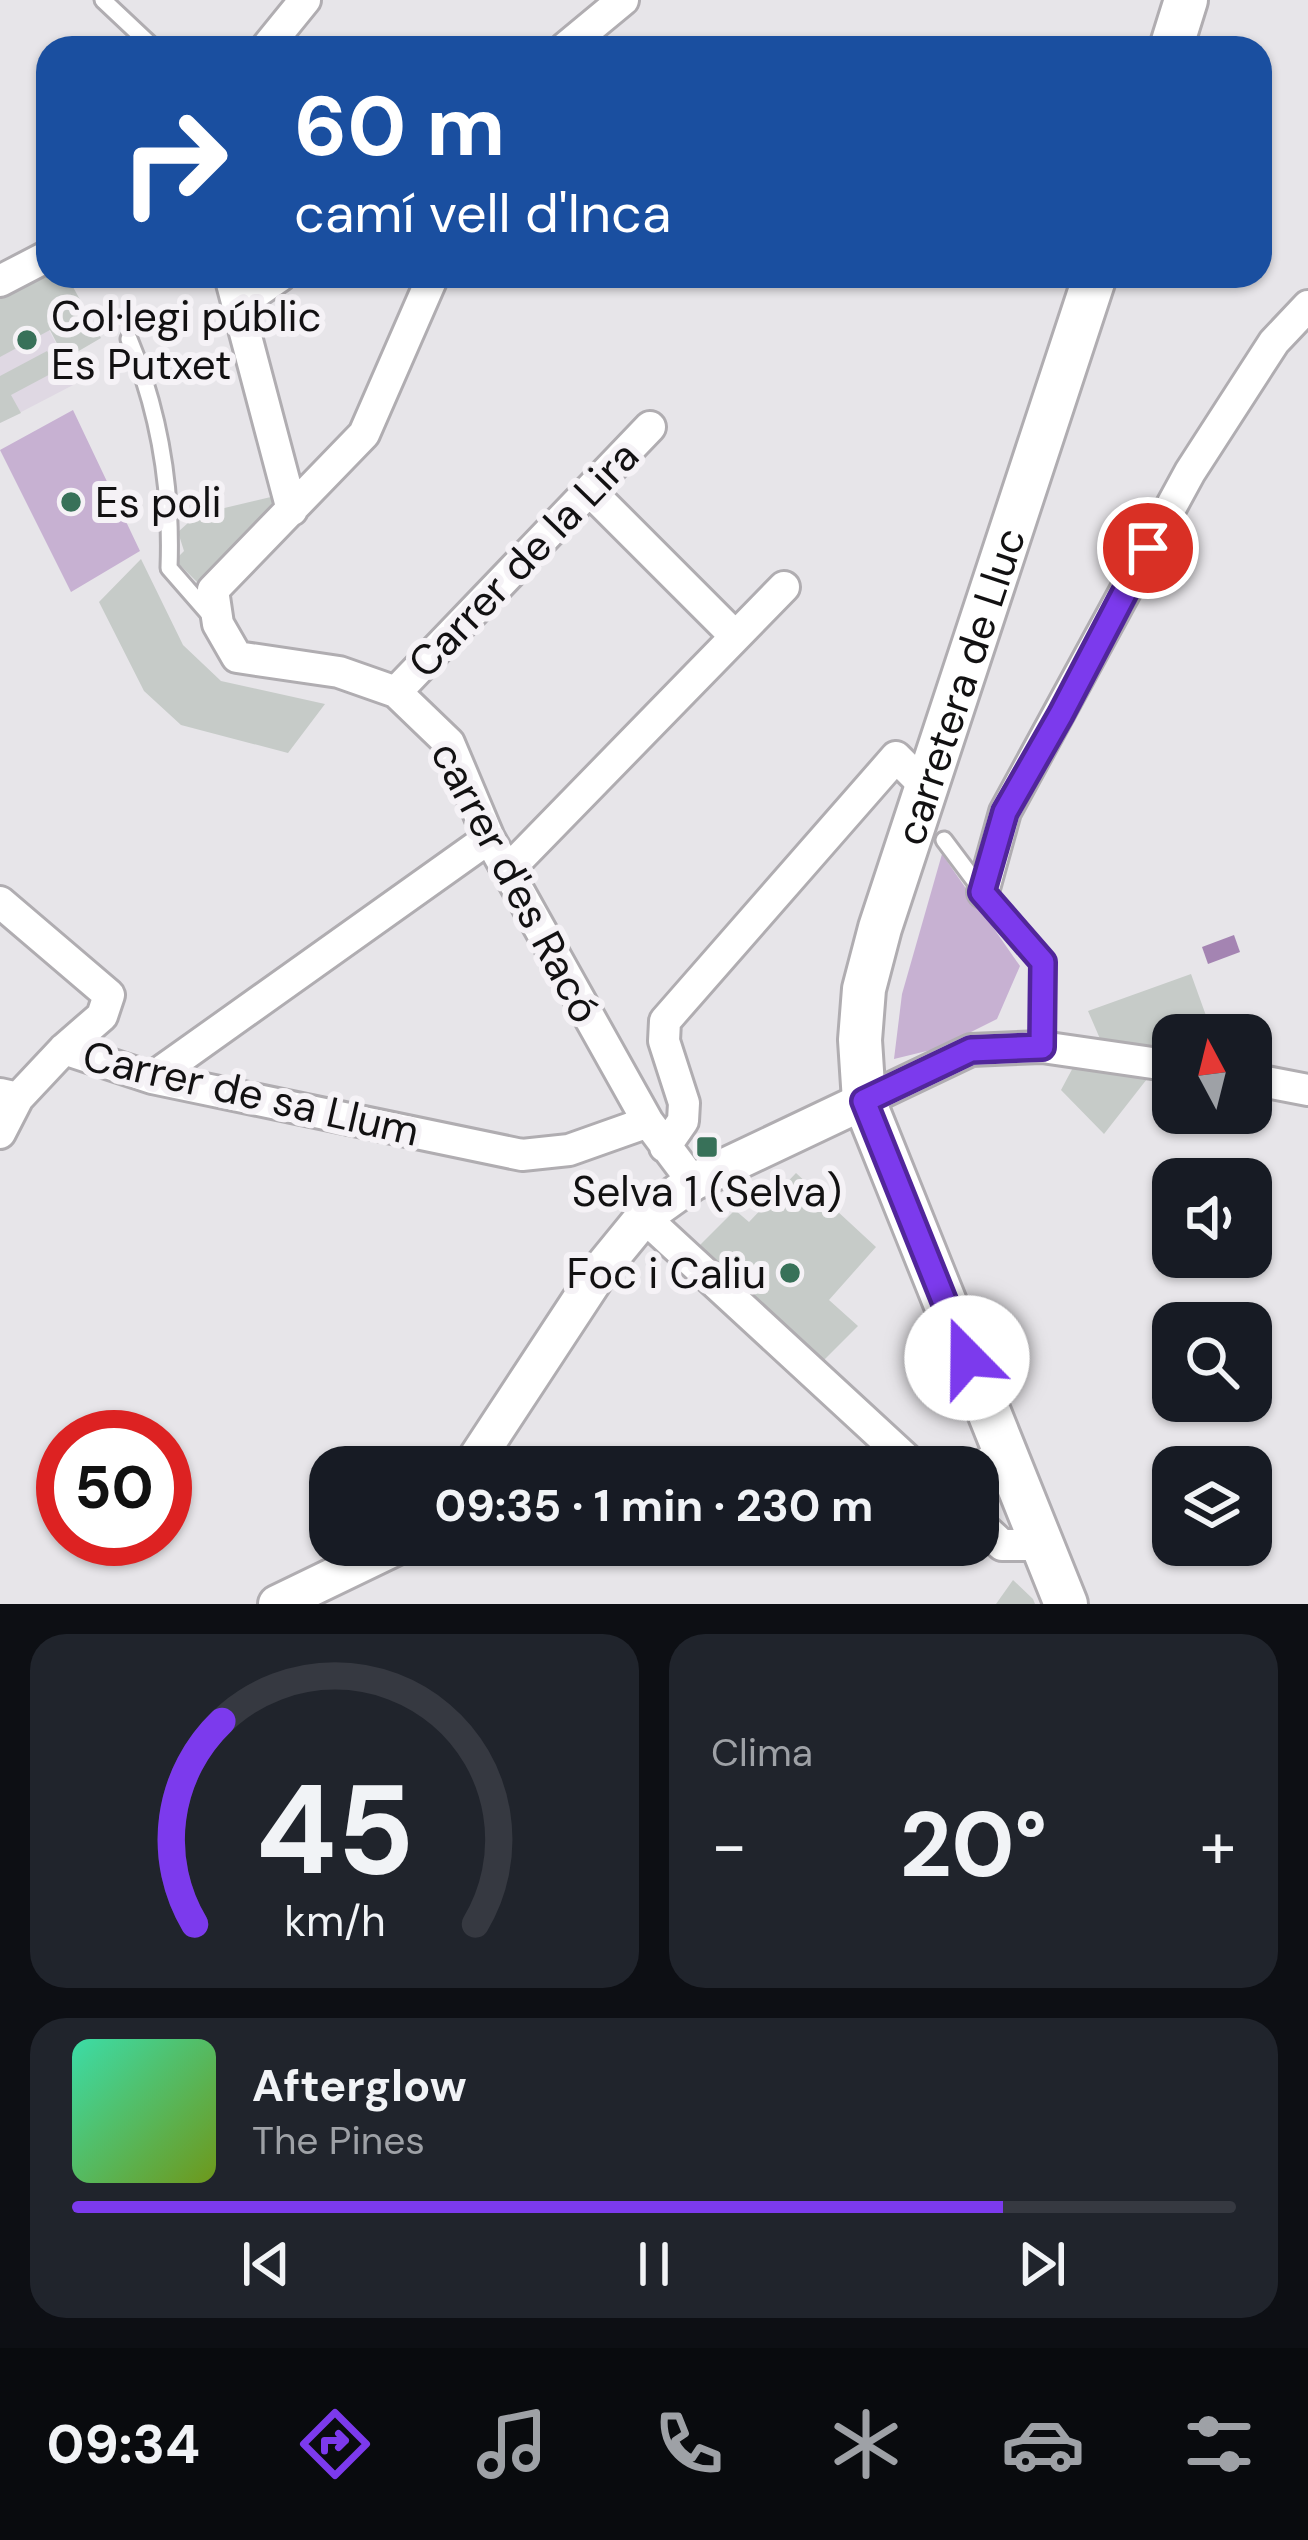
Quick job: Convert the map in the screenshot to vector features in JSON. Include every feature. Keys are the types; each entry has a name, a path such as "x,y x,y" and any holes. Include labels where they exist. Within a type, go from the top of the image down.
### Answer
{"main road":[{"path":"1175,36 1186,0"},
{"name":"carretera de Lluc","path":"982,1446 864,1101 863,989 1091,288"},
{"name":"carretera de Lluc","path":"999,1477 1043,1545 1066,1604"}],"street":[{"path":"580,36 623,0"},
{"path":"275,36 299,3"},
{"path":"0,281 36,262"},
{"path":"218,624 212,590 364,434 428,288"},
{"path":"234,290 292,510"},
{"path":"982,892 1005,812 1190,472 1274,342 1308,305"},
{"name":"Carrer de la Lira","path":"396,692 650,427"},
{"path":"590,490 735,635"},
{"path":"507,871 784,587"},
{"name":"carrer d'es Racó","path":"218,624 237,657 339,672 396,692 449,743 507,871 657,1134 693,1182"},
{"path":"657,1134 683,1121 684,1103 664,1040 665,1021 896,757 927,788"},
{"path":"152,1078 489,838"},
{"name":"Carrer de sa Llum","path":"0,902 109,995 102,1016 64,1049"},
{"path":"485,1446 599,1272 644,1217 693,1182 971,1050 1042,1047 1152,1063"},
{"path":"0,1133 9,1096 64,1049"},
{"name":"Carrer de sa Llum","path":"64,1049 152,1078 522,1154 657,1134"},
{"path":"1272,1083 1308,1090"},
{"path":"644,1217 892,1446"},
{"path":"999,1542 1043,1545"},
{"path":"277,1604 356,1566"}],"lane":[{"path":"104,0 142,36"},
{"path":"129,339 145,377 163,450 171,514 170,568 218,624"},
{"path":"944,840 1043,962 1042,1047"}],"shaded area":[{"name":"Col·legi públic Es Putxet","path":"24,283 77,383 0,423 0,296"},
{"name":"Es poli","path":"73,410 140,551 71,592 0,450"},
{"path":"942,854 1020,966 997,1019 939,1048 894,1059 902,994"},
{"path":"1234,935 1240,952 1208,964 1202,947"}],"building":[{"path":"36,274 36,288 74,288 101,338 65,359 50,330 0,357 0,296"},
{"path":"47,351 58,370 11,395 21,413 0,423 0,376"},
{"path":"275,496 279,516 203,588 175,560 184,551 178,532 209,504 216,510"},
{"path":"141,559 183,645 221,681 325,704 288,753 181,725 144,691 99,602"},
{"path":"1191,974 1205,1014 1152,1014 1152,1055 1104,1048 1088,1011"},
{"path":"1077,1060 1152,1070 1104,1134 1061,1090"},
{"name":"Foc i Caliu","path":"796,1173 876,1247 829,1300 858,1326 821,1363 699,1246 735,1210 749,1222"},
{"path":"1013,1580 1033,1599 1035,1604 996,1604"}],"place":[{"name":"Col·legi públic Es Putxet","path":"27,340"},
{"name":"Es poli","path":"71,502"},
{"name":"Selva 1 (Selva)","path":"707,1147"},
{"name":"Foc i Caliu","path":"790,1273"}],"route":[{"path":"967,1358 864,1101 971,1050 1042,1047 1043,962 982,892 1005,812 1148,548"}]}
